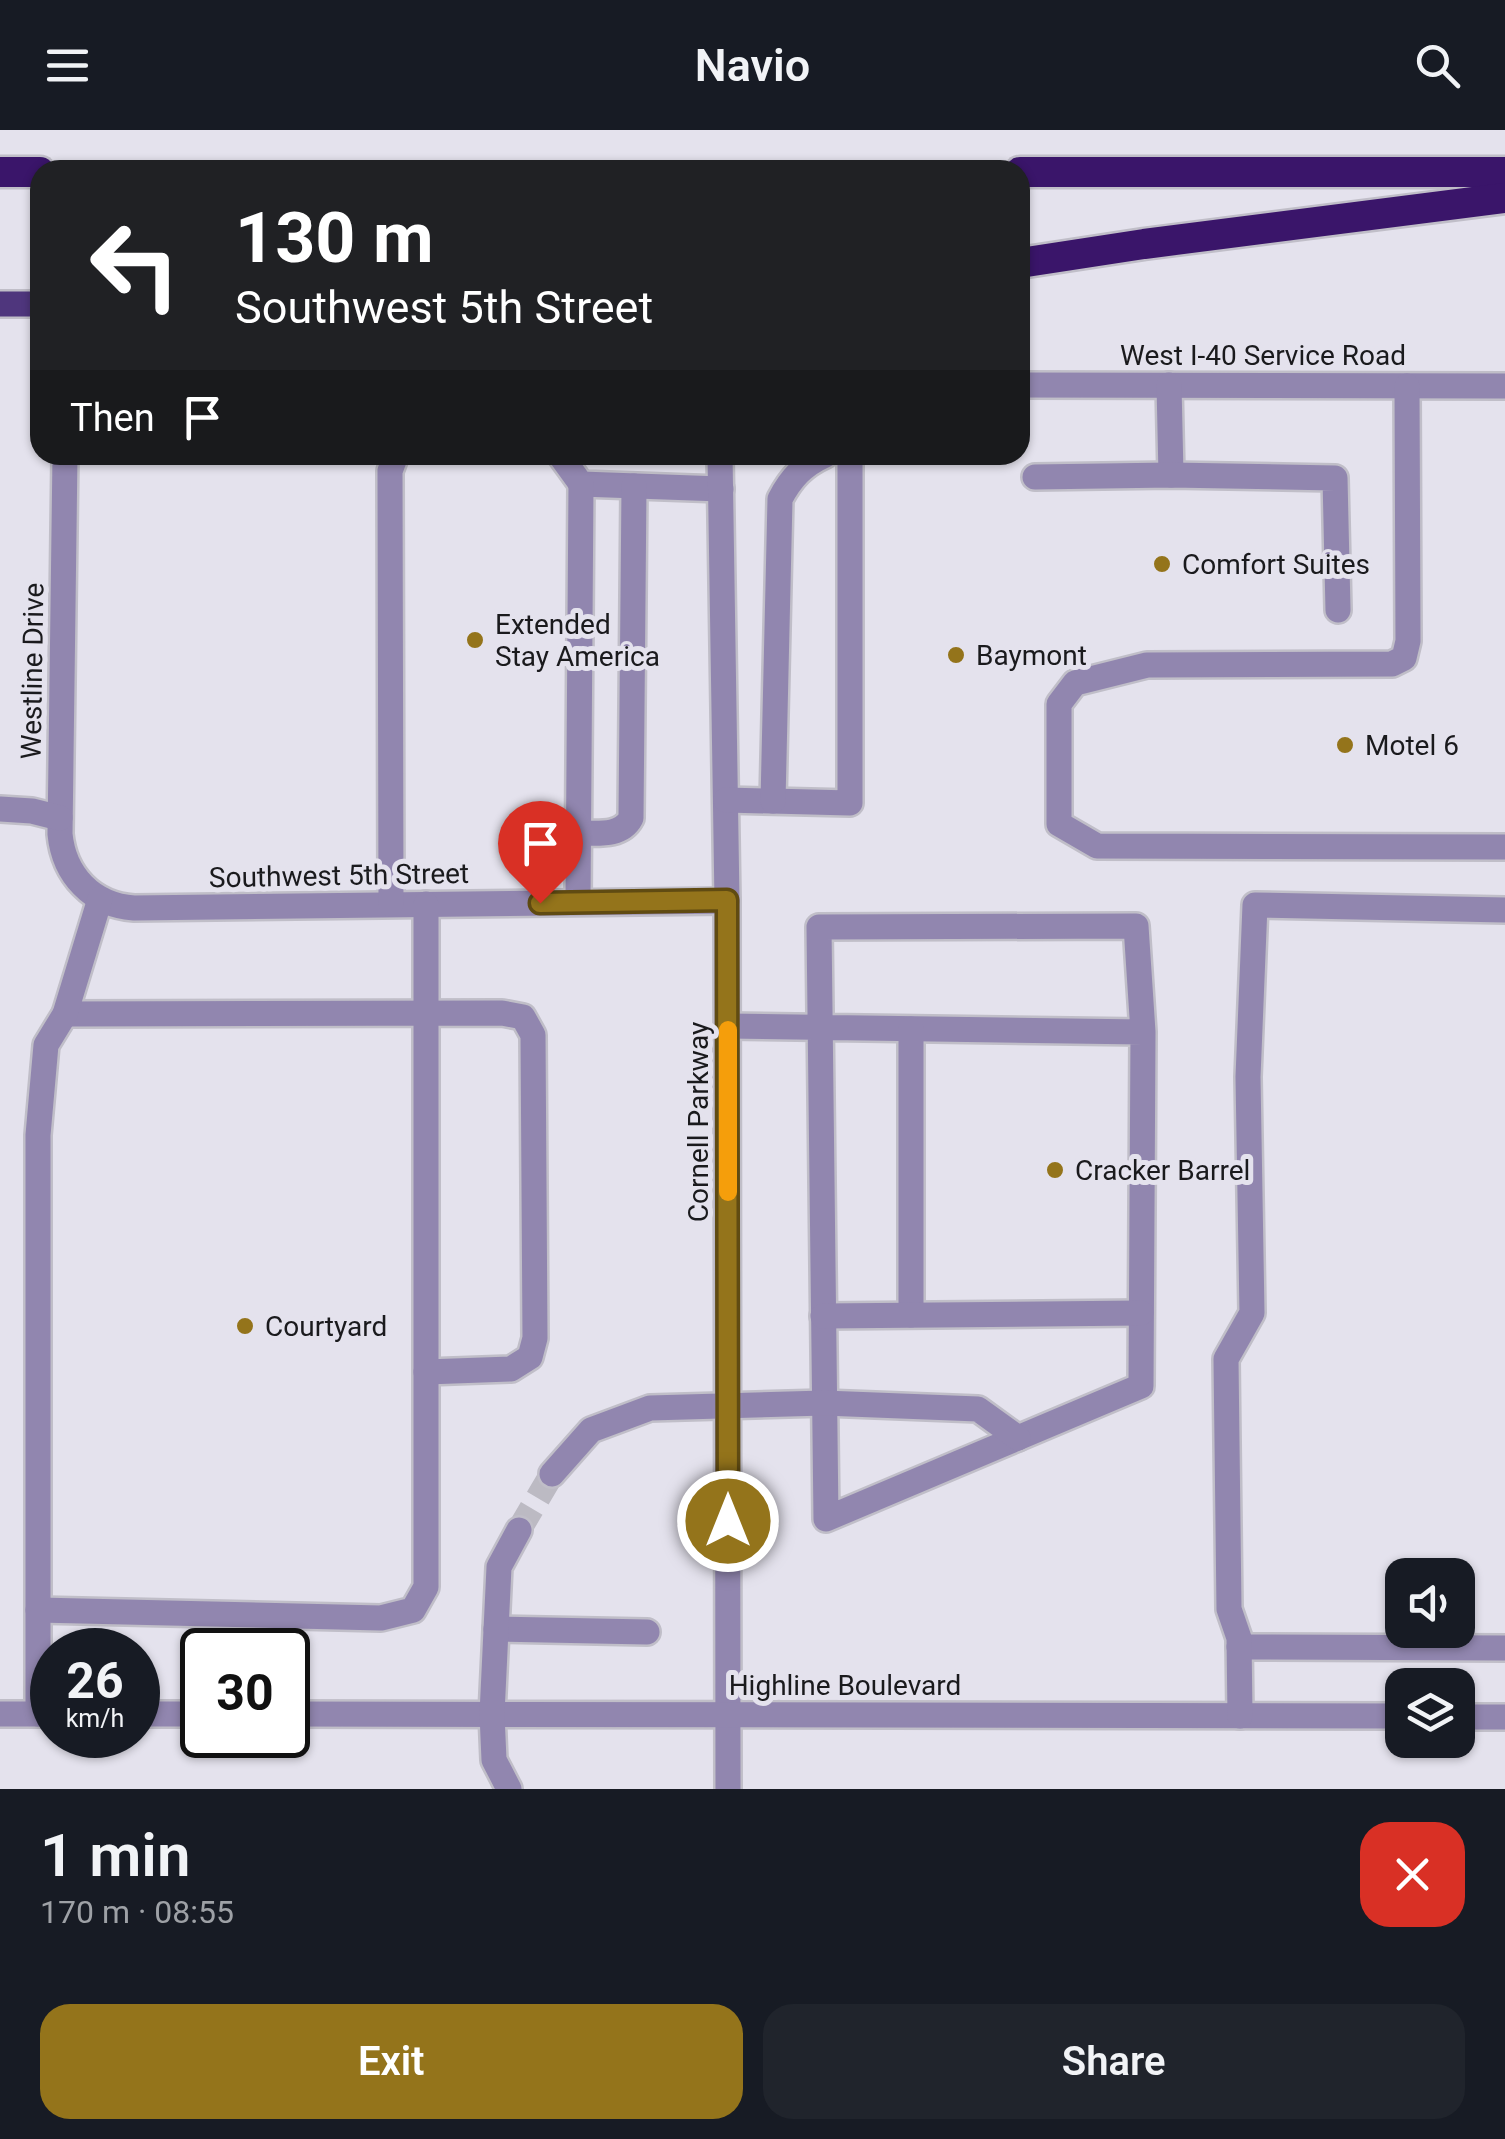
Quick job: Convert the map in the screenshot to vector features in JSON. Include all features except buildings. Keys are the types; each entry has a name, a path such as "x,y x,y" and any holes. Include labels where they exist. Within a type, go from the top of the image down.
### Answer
{"highway":[{"path":"0,172 30,172"},
{"path":"1030,172 1505,172"},
{"path":"1030,261 1505,198"}],"main road":[{"path":"0,304 30,304"}],"street":[{"name":"West I-40 Service Road","path":"1030,385 1505,386"},
{"path":"1168,385 1171,475"},
{"path":"1406,386 1408,641 1404,658 1392,664 1146,666 1076,683 1059,704 1059,824 1096,846 1505,847"},
{"name":"Westline Drive","path":"65,465 60,818 63,852 79,882"},
{"path":"391,904 392,465"},
{"path":"567,465 581,484 578,902"},
{"name":"Cornell Parkway","path":"720,465 728,1026 728,1789"},
{"path":"773,801 780,498 789,481 806,465"},
{"path":"726,800 850,803 850,465"},
{"path":"1035,477 1336,478 1338,610"},
{"path":"581,484 720,489"},
{"path":"578,834 612,832 626,826 632,818 634,486"},
{"path":"0,809 60,818"},
{"name":"Southwest 5th Street","path":"79,882 100,899 134,908 727,900"},
{"path":"39,1628 38,1135 46,1045 65,1014 100,899"},
{"path":"38,1610 382,1618 413,1610 426,1587 426,904"},
{"path":"1240,1716 1239,1647 1229,1609 1226,1359 1252,1314 1248,1077 1255,906 1505,910"},
{"path":"1136,926 1143,1032 1141,1386 826,1519 820,1027 818,927 1136,926"},
{"path":"65,1014 502,1013 523,1017 532,1035 535,1338 530,1357 511,1369 426,1372"},
{"path":"728,1026 1143,1032"},
{"path":"911,1029 911,1315"},
{"path":"823,1316 1141,1313"},
{"path":"552,1474 590,1430 650,1408 824,1402 978,1410 1018,1438"},
{"path":"509,1789 494,1760 492,1714 499,1567 520,1530"},
{"path":"496,1628 647,1632"},
{"path":"1239,1647 1505,1648"},
{"path":"0,1714 30,1714"},
{"name":"Highline Boulevard","path":"310,1714 1385,1716"},
{"path":"1475,1716 1505,1717"}],"tunnel":[{"path":"519,1530 552,1474"}],"slow traffic":[{"path":"728,1030 728,1192"}],"place":[{"name":"Comfort Suites","path":"1162,564"},
{"name":"Extended Stay America","path":"475,640"},
{"name":"Baymont","path":"956,655"},
{"name":"Motel 6","path":"1345,745"},
{"name":"Cracker Barrel","path":"1055,1170"},
{"name":"Courtyard","path":"245,1326"}],"route":[{"path":"540,903 727,900 728,1521"}]}
